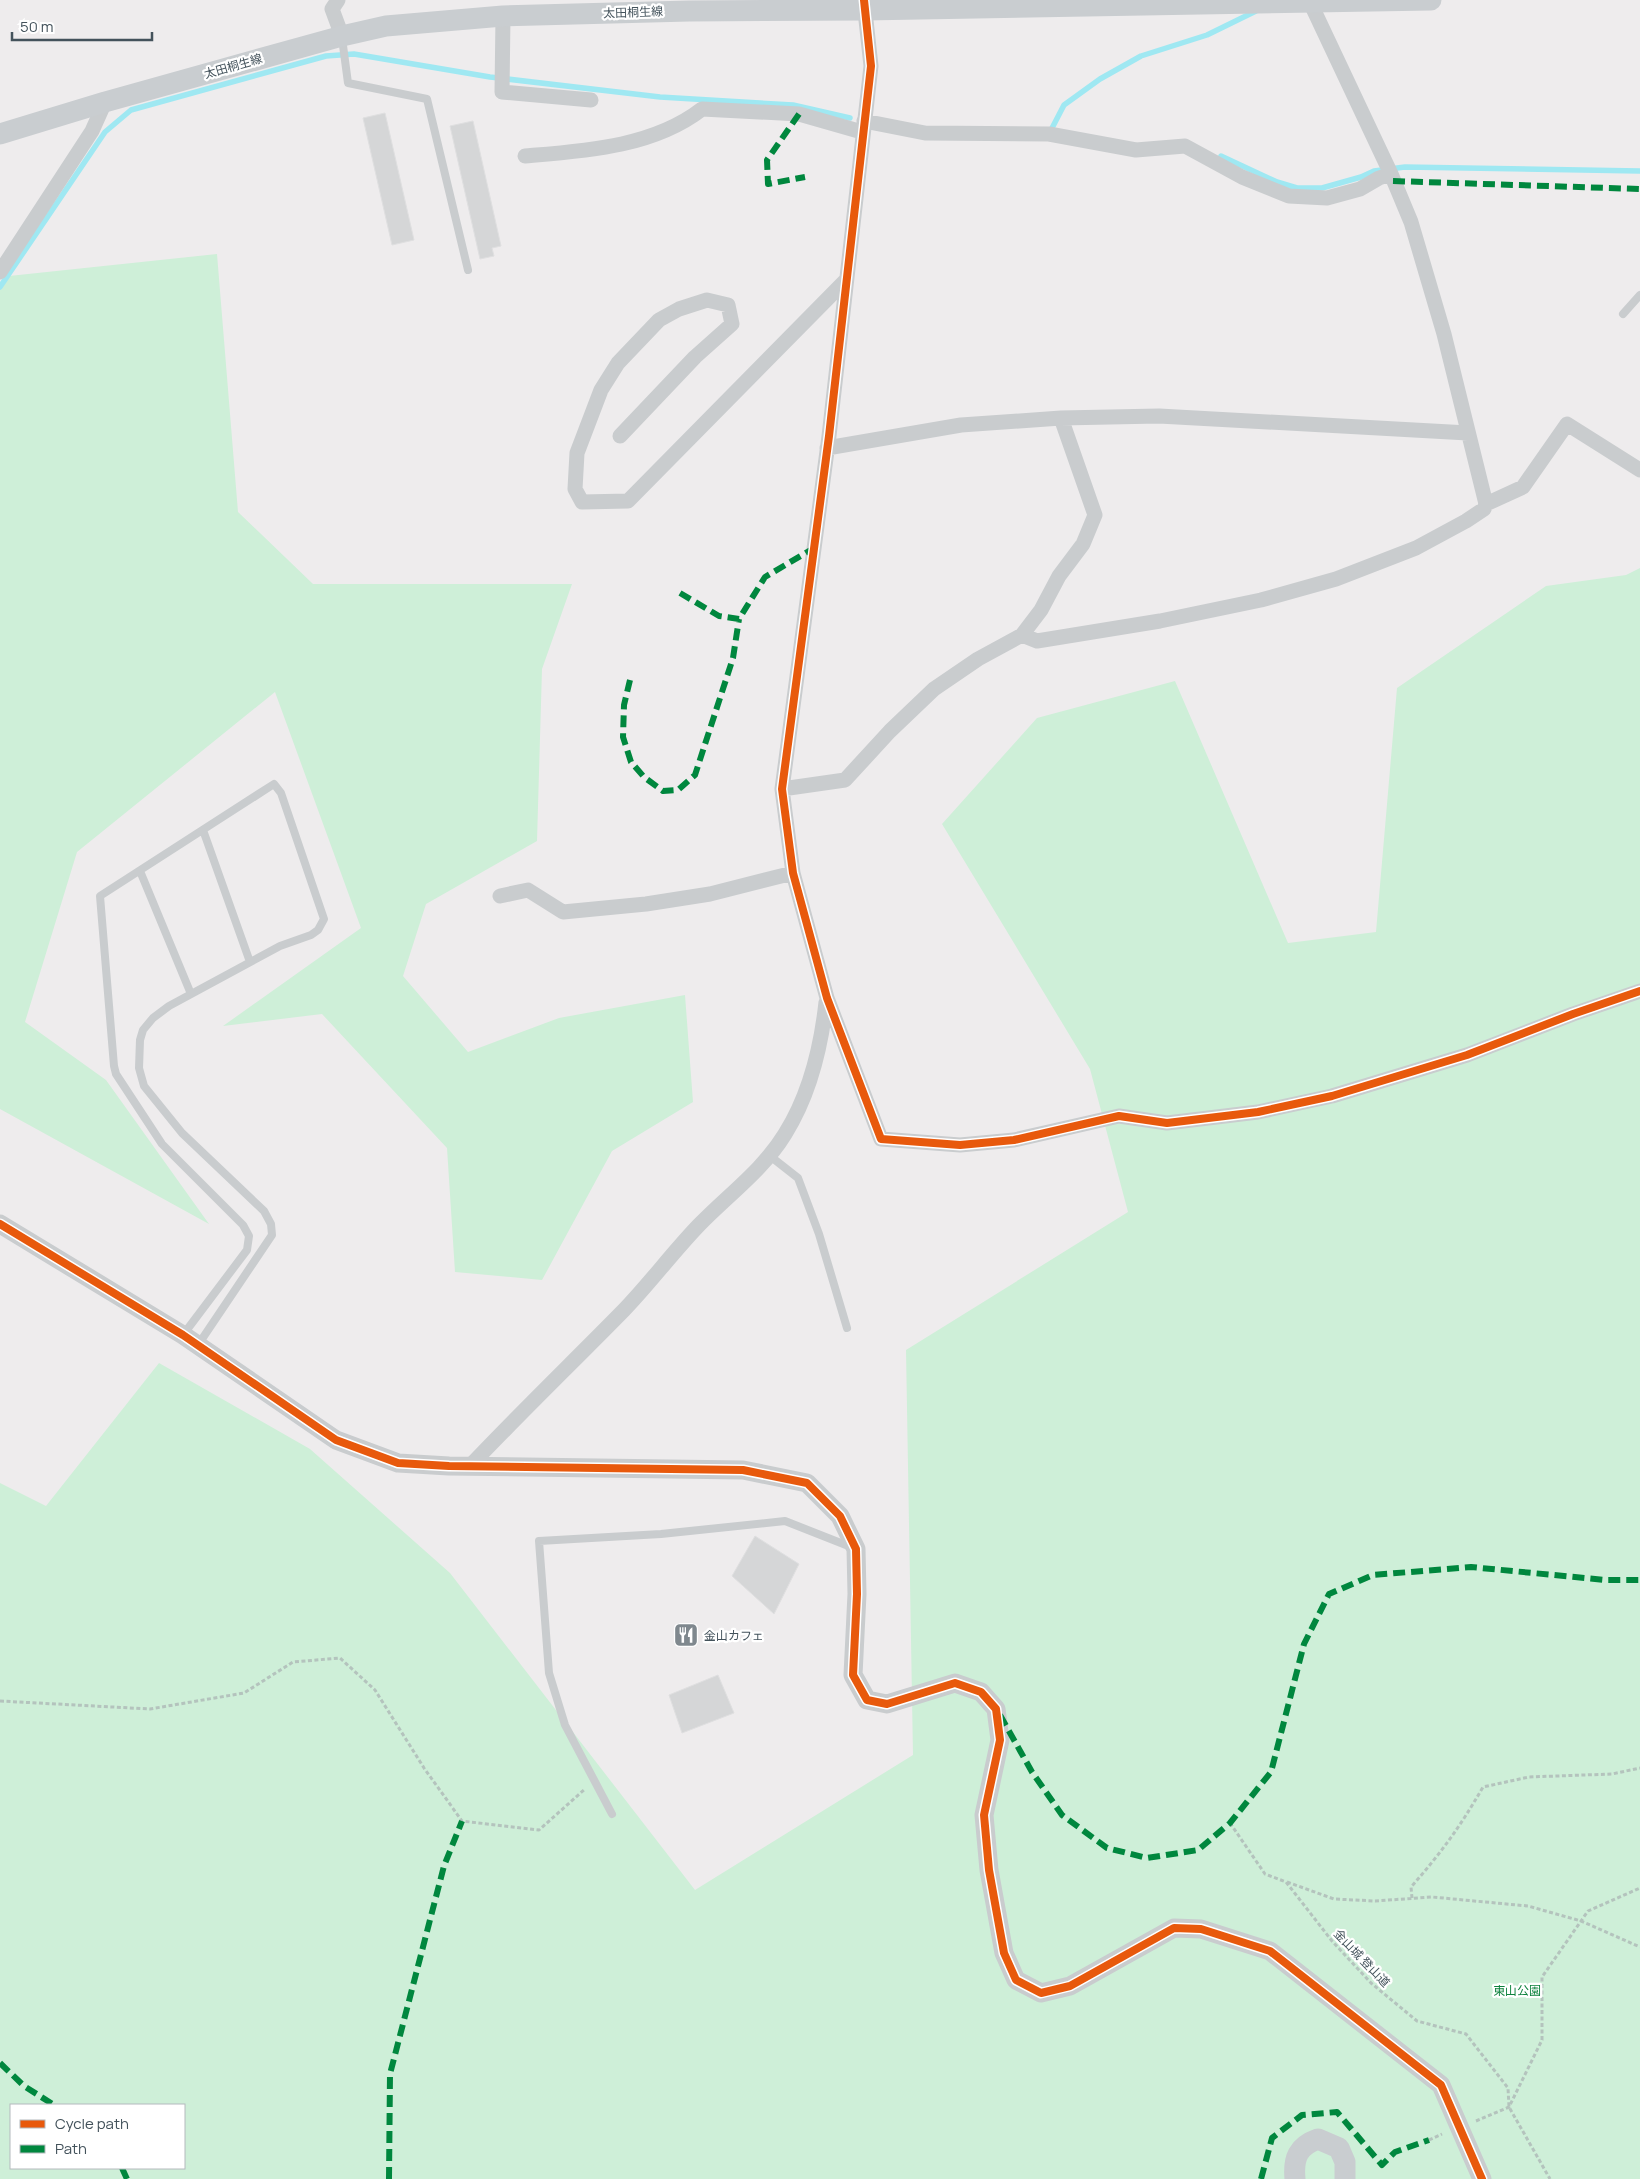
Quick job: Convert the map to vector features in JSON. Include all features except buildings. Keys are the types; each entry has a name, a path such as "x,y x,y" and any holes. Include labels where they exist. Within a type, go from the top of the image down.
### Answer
{"main road":[{"name":"太田桐生線","path":"0,134 105,102 342,36 386,26 503,16 687,5 1431,0"},
{"path":"1295,2179 1294,2166 1299,2154 1305,2144 1318,2139 1339,2148 1345,2162 1345,2179"}],"street":[{"path":"338,0 332,9 342,36"},
{"path":"1022,635 1037,641 1160,621 1261,600 1336,579 1416,548 1484,509 1486,504 1444,334 1411,222 1310,2"},
{"path":"865,5 871,66 827,448 782,789 793,873 827,998 881,1139 960,1145 1014,1140 1119,1116 1167,1123 1258,1112 1332,1096 1466,1055 1573,1014 1640,991"},
{"path":"503,16 502,92 591,100"},
{"path":"0,272 92,131 105,102"},
{"path":"525,156 572,152 620,144 665,132 690,119 702,109 799,114 863,126 925,133 1049,134 1136,150 1185,146 1242,177 1289,196 1327,198 1360,189 1390,174"},
{"path":"620,436 695,357 732,324 728,305 707,300 679,309 659,320 618,363 601,390 577,453 574,489 582,502 628,501 845,281"},
{"path":"827,448 961,425 1061,418 1159,416 1468,432"},
{"path":"782,789 846,780 890,731 934,689 978,659 1022,635 1042,610 1059,576 1083,544 1095,515 1061,418"},
{"path":"1486,504 1524,487 1567,424 1640,470"},
{"path":"500,896 528,890 563,912 646,904 710,894 793,873"},
{"path":"470,1466 625,1309 699,1225 770,1156 785,1134 805,1095 822,1040 827,998"},
{"path":"0,1224 191,1340 336,1440 398,1463 470,1466 743,1470 807,1483 840,1516 856,1549 857,1594 853,1675 867,1700 887,1704 955,1683 981,1692 996,1709 1000,1740 984,1815 989,1870 1004,1953 1016,1980 1041,1993 1070,1986 1174,1928 1201,1929 1270,1951 1441,2085 1482,2179"}],"lane":[{"path":"342,36 348,83 427,99 468,270"},
{"path":"1623,314 1640,295"},
{"path":"274,784 281,793 324,919 318,930 311,935 280,946 191,994 153,1018 143,1030 140,1040 139,1068 144,1086 182,1133 264,1211 272,1224 272,1235 191,1340 247,1250 248,1236 243,1226 162,1144 116,1074 100,896 274,784"},
{"path":"203,830 250,962"},
{"path":"140,870 191,994"},
{"path":"770,1156 798,1178 819,1234 847,1328"},
{"path":"612,1814 565,1725 549,1673 539,1541 661,1534 785,1521 856,1549"}],"path":[{"path":"0,1701 150,1709 244,1693 293,1662 340,1658 375,1690 424,1768 462,1821 539,1830 594,1781"},
{"path":"1412,1898 1411,1887 1443,1850 1463,1823 1483,1787 1529,1777 1612,1774 1640,1768"},
{"path":"1286,1882 1334,1899 1375,1901 1432,1897 1528,1906 1581,1921 1640,1947"},
{"path":"1509,2107 1542,2040 1542,1977 1588,1911 1640,1888"}],"green space":[{"path":"217,254 238,512 313,584 572,584 542,669 537,841 426,904 403,976 468,1052 559,1018 685,995 693,1102 612,1151 542,1280 455,1272 447,1148 322,1014 223,1026 361,928 275,692 77,852 25,1022 106,1080 209,1224 0,1109 0,287 9,276"},
{"name":"東山公園","path":"1640,568 1640,2179 0,2179 0,1483 46,1506 159,1363 310,1449 450,1573 695,1890 913,1755 906,1350 1128,1212 1090,1069 942,824 1037,718 1175,681 1288,943 1376,932 1397,688 1546,586 1626,575"}],"waterway":[{"path":"1050,132 1064,105 1100,79 1141,56 1207,35 1256,11"},
{"path":"0,287 105,132 131,110 326,56 354,54 490,77 660,97 793,105 850,118"},
{"path":"1221,156 1277,182 1297,188 1322,188 1361,177 1374,171 1405,167 1640,171"}],"marked path":[{"path":"799,114 767,160 768,184 805,177"},
{"path":"1393,181 1640,189"},
{"path":"680,593 719,616 739,619 765,577 814,548"},
{"path":"630,680 624,705 623,737 631,762 644,777 663,791 678,790 695,775 733,658 739,619"},
{"path":"1000,1715 1032,1772 1062,1815 1107,1848 1147,1858 1198,1850 1230,1823 1271,1772 1304,1644 1329,1594 1373,1575 1471,1567 1605,1580 1640,1580"},
{"path":"389,2179 390,2074 444,1866 462,1821"},
{"path":"0,2063 24,2086 52,2104"},
{"path":"1261,2179 1272,2138 1302,2115 1337,2112 1382,2165 1395,2152 1429,2140"},
{"path":"122,2169 127,2179"}],"cycle path":[{"path":"864,0 871,66 829,436 782,789 793,873 827,998 881,1139 960,1145 1014,1140 1119,1116 1167,1123 1258,1112 1332,1096 1467,1055 1573,1014 1640,991"},
{"path":"0,1224 183,1335 336,1440 398,1463 449,1466 743,1470 807,1483 840,1516 856,1549 857,1594 853,1675 867,1700 887,1704 955,1683 981,1692 996,1709 1000,1740 984,1815 989,1870 1004,1953 1016,1980 1041,1993 1070,1986 1174,1928 1201,1929 1270,1951 1441,2085 1482,2179"}],"place":[{"name":"金山カフェ","path":"686,1635"}]}
